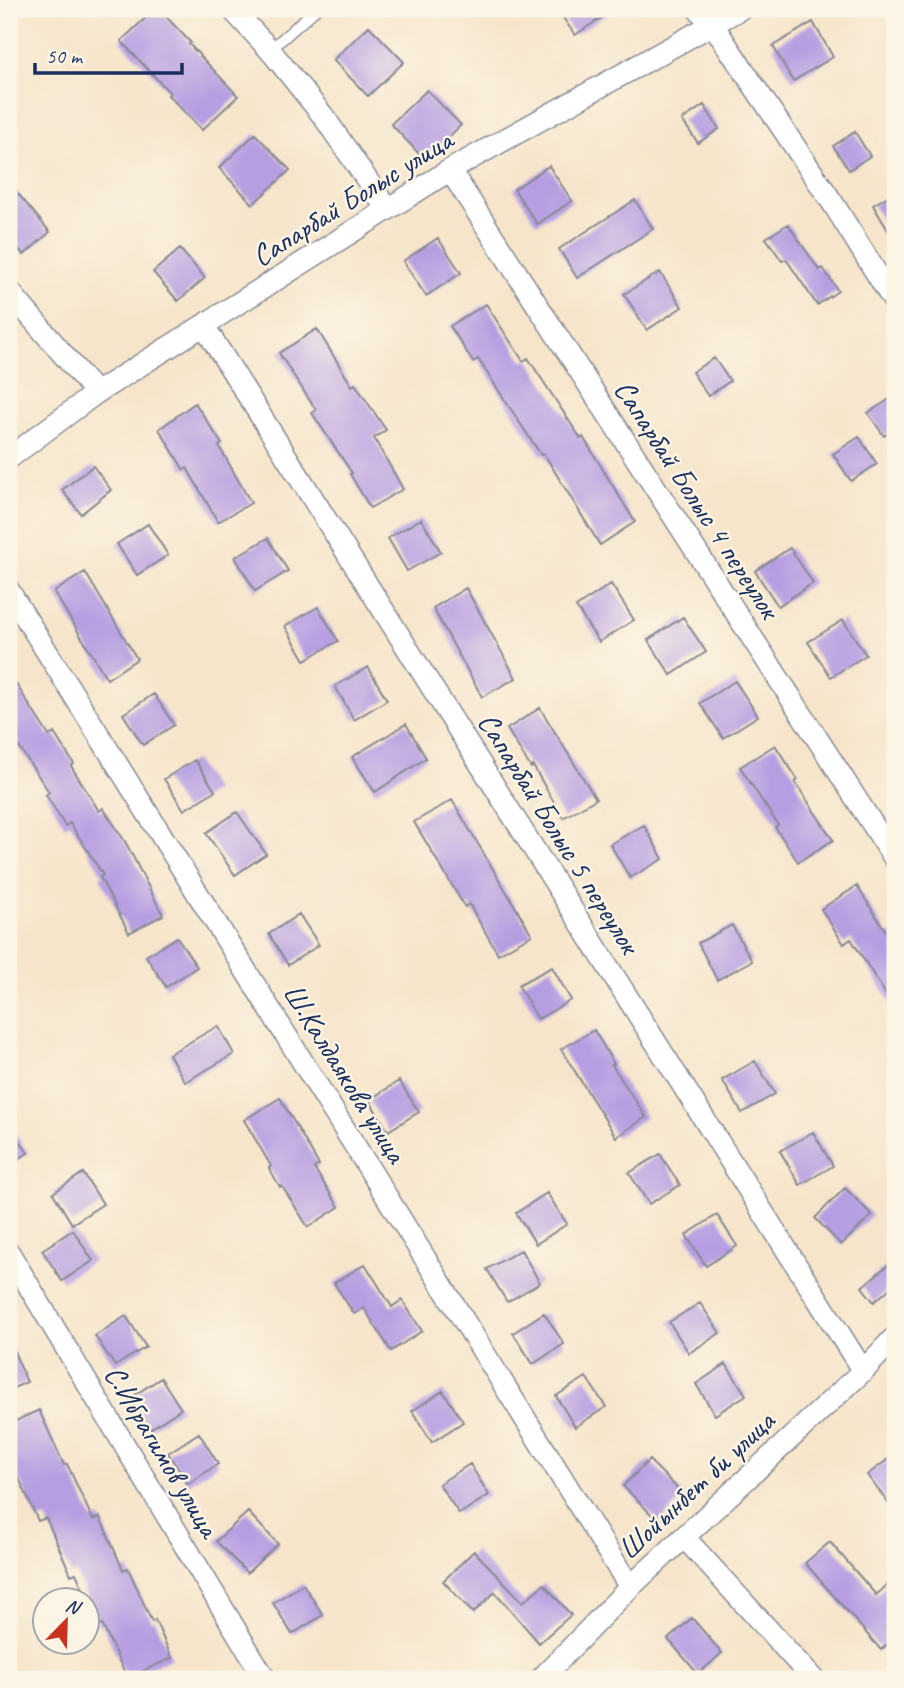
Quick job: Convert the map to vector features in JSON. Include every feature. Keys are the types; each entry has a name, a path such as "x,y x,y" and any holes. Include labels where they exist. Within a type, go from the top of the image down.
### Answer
{"street":[{"path":"232,9 270,50 324,117 387,209"},
{"path":"698,9 713,25 834,205 895,303"},
{"name":"Сапарбай Болыс улица","path":"9,458 96,393 450,170 740,9"},
{"name":"Сапарбай Болыс 4 переулок","path":"450,170 895,859"},
{"path":"9,291 96,393"},
{"name":"Сапарбай Болыс 5 переулок","path":"204,326 863,1371"},
{"name":"Ш.Калдаякова улица","path":"9,591 630,1587"},
{"name":"С.Ибрагимов улица","path":"9,1253 265,1679"},
{"name":"Шойынбет би улица","path":"541,1679 630,1587 863,1371 895,1337"},
{"path":"684,1537 813,1679"}],"lane":[{"path":"270,50 316,9"}],"building":[{"path":"155,9 159,9 238,96 202,130 121,41"},
{"path":"557,9 615,9 575,35"},
{"path":"813,22 833,57 793,81 773,46"},
{"path":"369,26 404,62 368,96 333,60"},
{"path":"427,90 461,125 425,160 391,124"},
{"path":"704,105 719,129 698,143 682,120"},
{"path":"855,132 870,156 849,170 833,146"},
{"path":"255,134 290,170 253,204 219,168"},
{"path":"549,166 572,201 537,224 514,189"},
{"path":"9,183 50,232 24,255 9,238"},
{"path":"895,192 895,242 873,205"},
{"path":"635,200 653,229 577,278 559,249"},
{"path":"788,224 819,270 823,268 838,291 817,305 786,259 782,261 766,238"},
{"path":"438,238 461,273 426,296 403,261"},
{"path":"180,249 205,278 178,301 153,272"},
{"path":"660,272 682,307 647,330 624,294"},
{"path":"486,304 523,361 528,358 581,439 583,437 635,522 600,545 544,454 541,455 478,359 473,362 450,326"},
{"path":"317,329 352,386 355,384 386,430 374,438 403,489 370,508 350,474 352,473 312,413 316,410 279,353"},
{"path":"714,358 730,381 708,396 692,372"},
{"path":"890,399 895,407 895,429 884,436 868,413"},
{"path":"195,403 222,444 219,446 251,503 218,522 187,468 184,470 159,429"},
{"path":"859,437 877,464 851,481 833,454"},
{"path":"93,466 111,490 81,514 62,490"},
{"path":"421,519 441,552 407,571 388,538"},
{"path":"148,524 168,555 137,575 117,544"},
{"path":"268,538 288,571 255,591 235,557"},
{"path":"790,548 813,583 778,606 755,571"},
{"path":"85,572 137,659 107,679 54,592"},
{"path":"611,584 634,620 599,642 576,607"},
{"path":"466,588 516,678 482,697 433,608"},
{"path":"318,607 338,641 305,660 285,626"},
{"path":"683,617 706,652 671,675 648,640"},
{"path":"843,620 866,655 831,677 808,642"},
{"path":"368,667 387,700 354,720 335,686"},
{"path":"9,673 49,736 54,733 99,811 103,808 126,843 163,915 129,933 100,877 103,875 70,823 65,826 46,795 49,792 19,747 15,749 9,740"},
{"path":"735,681 758,716 723,738 700,703"},
{"path":"154,694 174,725 143,745 123,714"},
{"path":"540,708 596,799 563,818 533,766 531,768 507,729"},
{"path":"406,724 426,758 375,792 352,757"},
{"path":"775,745 798,780 795,782 833,840 798,862 775,827 778,825 740,767"},
{"path":"195,760 215,791 184,810 164,779"},
{"path":"452,800 532,935 498,954 469,904 465,907 414,822"},
{"path":"237,812 266,854 235,875 206,833"},
{"path":"644,825 663,859 630,878 610,844"},
{"path":"857,886 888,935 895,932 895,1009 851,939 844,944 821,909"},
{"path":"299,914 319,945 288,965 269,934"},
{"path":"732,925 752,961 717,980 698,943"},
{"path":"177,937 197,967 166,987 146,956"},
{"path":"552,967 571,1000 538,1019 518,985"},
{"path":"218,1026 234,1054 185,1082 169,1054"},
{"path":"594,1030 614,1064 612,1065 646,1117 616,1137 561,1049"},
{"path":"755,1061 775,1094 742,1113 722,1080"},
{"path":"399,1081 419,1112 388,1131 369,1100"},
{"path":"280,1098 319,1165 314,1168 339,1207 308,1227 282,1186 280,1187 244,1120"},
{"path":"9,1124 28,1153 9,1165"},
{"path":"813,1132 833,1166 800,1185 780,1151"},
{"path":"660,1154 680,1185 649,1204 629,1173"},
{"path":"83,1173 103,1204 72,1224 53,1193"},
{"path":"845,1188 872,1215 841,1245 815,1218"},
{"path":"547,1193 567,1224 536,1244 516,1213"},
{"path":"717,1215 737,1246 706,1266 686,1235"},
{"path":"73,1230 93,1261 62,1281 42,1250"},
{"path":"521,1250 540,1283 507,1302 487,1269"},
{"path":"895,1259 895,1284 874,1302 862,1287"},
{"path":"365,1264 392,1307 402,1300 422,1331 391,1351 364,1308 354,1314 334,1283"},
{"path":"700,1303 720,1333 689,1353 669,1322"},
{"path":"544,1313 564,1344 533,1364 513,1333"},
{"path":"126,1316 146,1347 115,1366 95,1336"},
{"path":"9,1340 27,1382 9,1390"},
{"path":"726,1364 746,1395 715,1415 696,1384"},
{"path":"586,1377 606,1407 575,1427 556,1396"},
{"path":"161,1378 181,1409 150,1429 130,1398"},
{"path":"443,1391 463,1422 432,1442 412,1411"},
{"path":"39,1410 93,1520 100,1517 123,1570 128,1568 152,1622 155,1620 172,1658 127,1678 102,1624 102,1586 82,1586 76,1573 71,1575 46,1518 38,1521 14,1467 9,1469 9,1424"},
{"path":"199,1433 218,1464 188,1484 168,1453"},
{"path":"895,1454 895,1512 867,1475"},
{"path":"649,1460 685,1496 659,1522 623,1486"},
{"path":"470,1464 489,1495 459,1514 439,1484"},
{"path":"248,1512 278,1544 247,1573 216,1541"},
{"path":"830,1542 876,1595 895,1578 895,1637 881,1650 805,1563"},
{"path":"474,1551 523,1602 544,1584 571,1615 539,1643 495,1592 473,1613 443,1581"},
{"path":"303,1584 323,1615 292,1634 273,1603"},
{"path":"692,1618 722,1653 698,1674 668,1639"}]}
